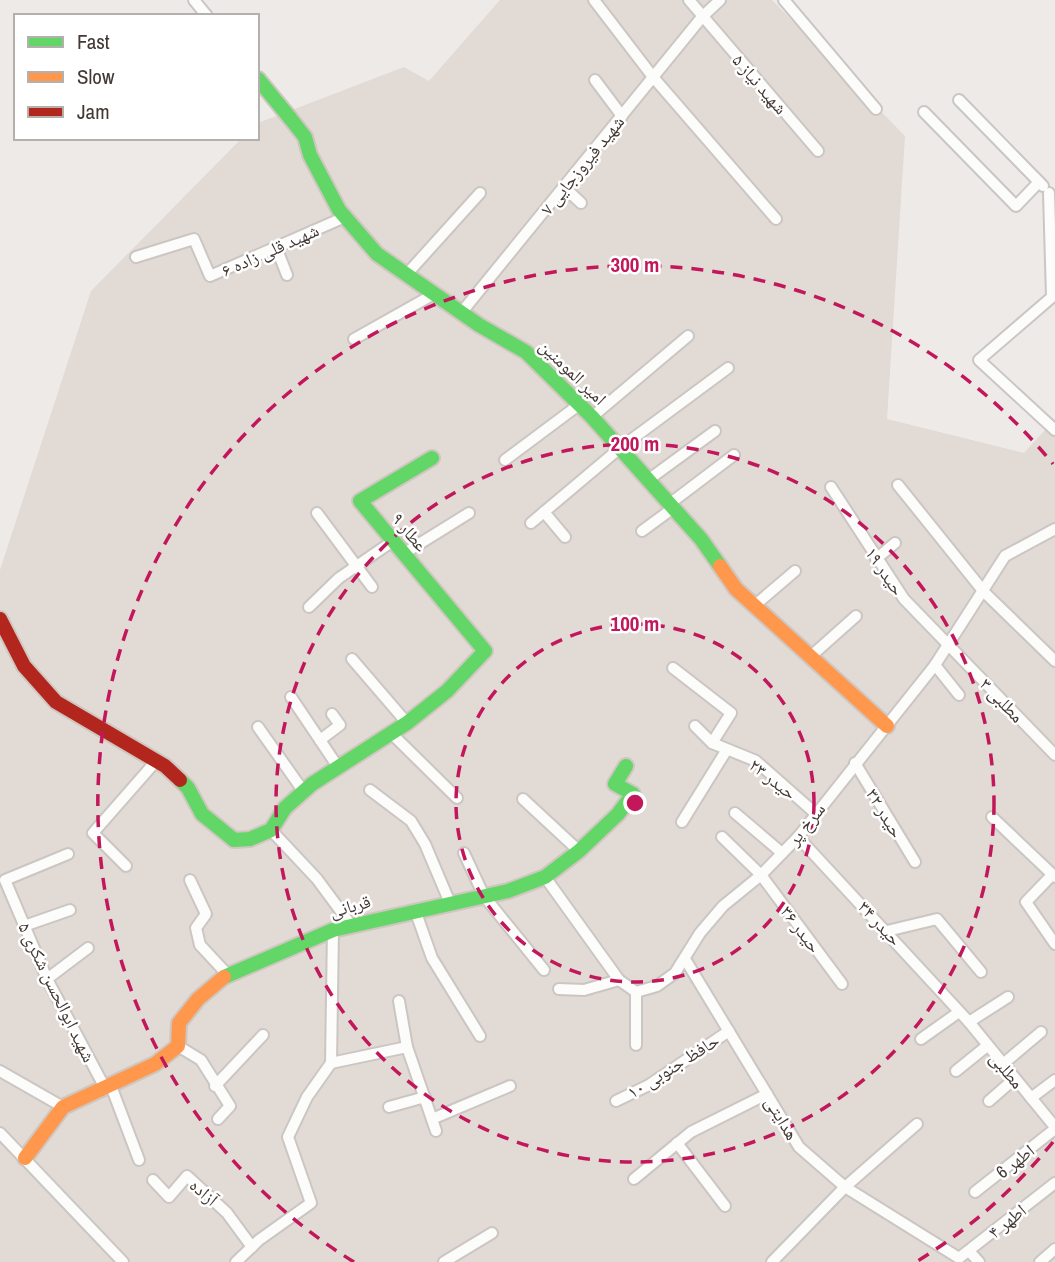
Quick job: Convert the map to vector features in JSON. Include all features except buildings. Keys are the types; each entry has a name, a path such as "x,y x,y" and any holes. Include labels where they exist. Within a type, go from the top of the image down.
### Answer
{"main road":[{"name":"امیر المومنین","path":"259,79 305,137 310,155 345,217 377,254 461,313 526,352 580,404 620,448 701,540 736,589 887,726"},
{"name":"عطار ۹","path":"407,723 447,691 485,651 360,501 432,458"},
{"path":"0,619 24,666 56,702 157,761 188,788 202,814 220,832 234,840 250,839 271,830 285,808 304,792 407,723"},
{"name":"قربانی","path":"178,1046 179,1023 198,999 227,974 333,930 508,891 545,877 579,851 618,814 633,794 615,784 626,766"},
{"path":"25,1158 62,1107 155,1064 178,1046"}],"street":[{"path":"194,0 205,14"},
{"path":"594,0 653,77 776,219"},
{"name":"شهید نیاز ۵","path":"688,0 818,151"},
{"name":"شهید فیروزجایی ۷","path":"461,313 702,17 720,0"},
{"path":"784,0 876,109"},
{"path":"595,80 622,116"},
{"path":"959,100 1052,195 1052,297 979,360 1055,430"},
{"path":"924,112 1016,206 1039,182"},
{"path":"564,187 581,203"},
{"path":"407,275 480,193"},
{"name":"شهید قلی زاده ۶","path":"136,257 194,239 210,276 345,217"},
{"path":"276,247 287,275"},
{"path":"354,339 434,294"},
{"path":"592,417 688,336"},
{"path":"531,523 620,448 728,368"},
{"path":"505,460 580,404"},
{"path":"648,480 715,431"},
{"path":"642,531 734,455"},
{"path":"898,485 984,592 1055,661"},
{"name":"حیدر ۱۹","path":"831,488 904,599 950,645"},
{"path":"544,512 565,537"},
{"path":"317,513 372,587"},
{"path":"404,554 469,513"},
{"name":"سرخ پر","path":"636,992 657,986 675,973 700,933 723,906 761,875 798,837 936,665 1005,556 1055,528"},
{"path":"309,607 357,566 393,541"},
{"path":"876,559 895,543"},
{"path":"754,606 795,571"},
{"path":"810,657 856,616"},
{"name":"مطلبی ۳","path":"950,645 1055,755"},
{"path":"352,659 407,723"},
{"path":"936,665 959,695"},
{"path":"673,668 731,713 712,743"},
{"path":"291,697 338,767"},
{"path":"320,740 340,725 332,714"},
{"name":"حیدر ۲۳","path":"695,726 712,743 726,751 756,761 815,813"},
{"path":"258,727 304,792"},
{"path":"391,733 457,798"},
{"path":"682,822 726,751"},
{"path":"126,866 93,834 157,761"},
{"name":"حیدر ۳۲","path":"855,763 915,862"},
{"path":"370,790 411,821 425,844 450,903"},
{"path":"523,799 579,851"},
{"path":"735,813 782,853"},
{"path":"992,817 1054,876 1026,902 1055,944"},
{"path":"271,830 317,879 351,925"},
{"name":"حیدر ۳۶","path":"722,837 761,875 842,984"},
{"name":"حیدر ۳۴","path":"798,837 887,930 959,1012"},
{"path":"464,853 484,896 544,970"},
{"name":"شهید ابوالحسن شکری ۵","path":"68,854 5,880 47,979 108,1087 139,1160"},
{"path":"545,877 619,980 636,992 636,1045"},
{"path":"190,880 206,914 196,928 200,945 227,974"},
{"path":"24,926 70,910"},
{"path":"415,910 432,958 480,1036"},
{"path":"887,930 937,919 981,972"},
{"path":"236,1262 311,1203 288,1137 307,1097 331,1063 333,930"},
{"path":"47,979 88,948"},
{"name":"هدایتی","path":"685,959 799,1147 845,1187 959,1258"},
{"path":"559,989 584,990 619,980"},
{"path":"968,1022 1007,997"},
{"path":"399,1001 407,1047 436,1131"},
{"path":"921,1039 959,1012"},
{"name":"مطلبی","path":"959,1012 1055,1128"},
{"name":"حافظ جنوبی ۱۰","path":"616,1101 649,1085 729,1031"},
{"path":"1003,1064 1041,1032"},
{"path":"215,1086 262,1035"},
{"path":"178,1046 201,1060 230,1106 218,1119"},
{"path":"956,1071 987,1046"},
{"path":"331,1063 407,1047"},
{"path":"0,1071 62,1107"},
{"path":"989,1101 1013,1080"},
{"path":"1031,1098 1055,1080"},
{"path":"432,1119 510,1086"},
{"path":"634,1179 691,1132 767,1094"},
{"path":"389,1107 425,1097"},
{"path":"772,1262 845,1187 917,1124"},
{"name":"اطهر 6","path":"975,1192 1055,1128"},
{"path":"1,1137 25,1158 123,1262"},
{"path":"677,1143 725,1206"},
{"name":"آزاده","path":"153,1180 169,1197 187,1176 227,1213 252,1247"},
{"name":"اطهر ۴","path":"959,1258 1055,1183"},
{"path":"444,1262 492,1233"},
{"path":"1040,1262 1055,1249"},
{"path":"969,1251 979,1262"}],"shaded area":[{"path":"500,0 772,0 905,136 887,419 1024,453 1055,419 1055,1262 0,1262 0,570 91,291 240,140 259,140 259,123 404,67 429,81"}],"traffic: fast":[{"path":"259,80 290,118"},
{"path":"290,118 305,137 310,155 339,210 377,254 479,325 526,352 592,417 701,539 720,566"},
{"path":"180,780 188,788 202,814 234,840 250,839 271,830 285,808 312,784 407,723 447,691 485,651 360,501 432,458"},
{"path":"224,977 333,930 508,891 545,877 579,851 618,814 633,794 615,784 626,766"}],"traffic: slow":[{"path":"720,566 736,589 887,726"},
{"path":"25,1158 63,1107 155,1064 178,1046 179,1023 198,999 224,977"}],"traffic: jam":[{"path":"0,619 24,666 56,702 165,766 180,780"}]}
